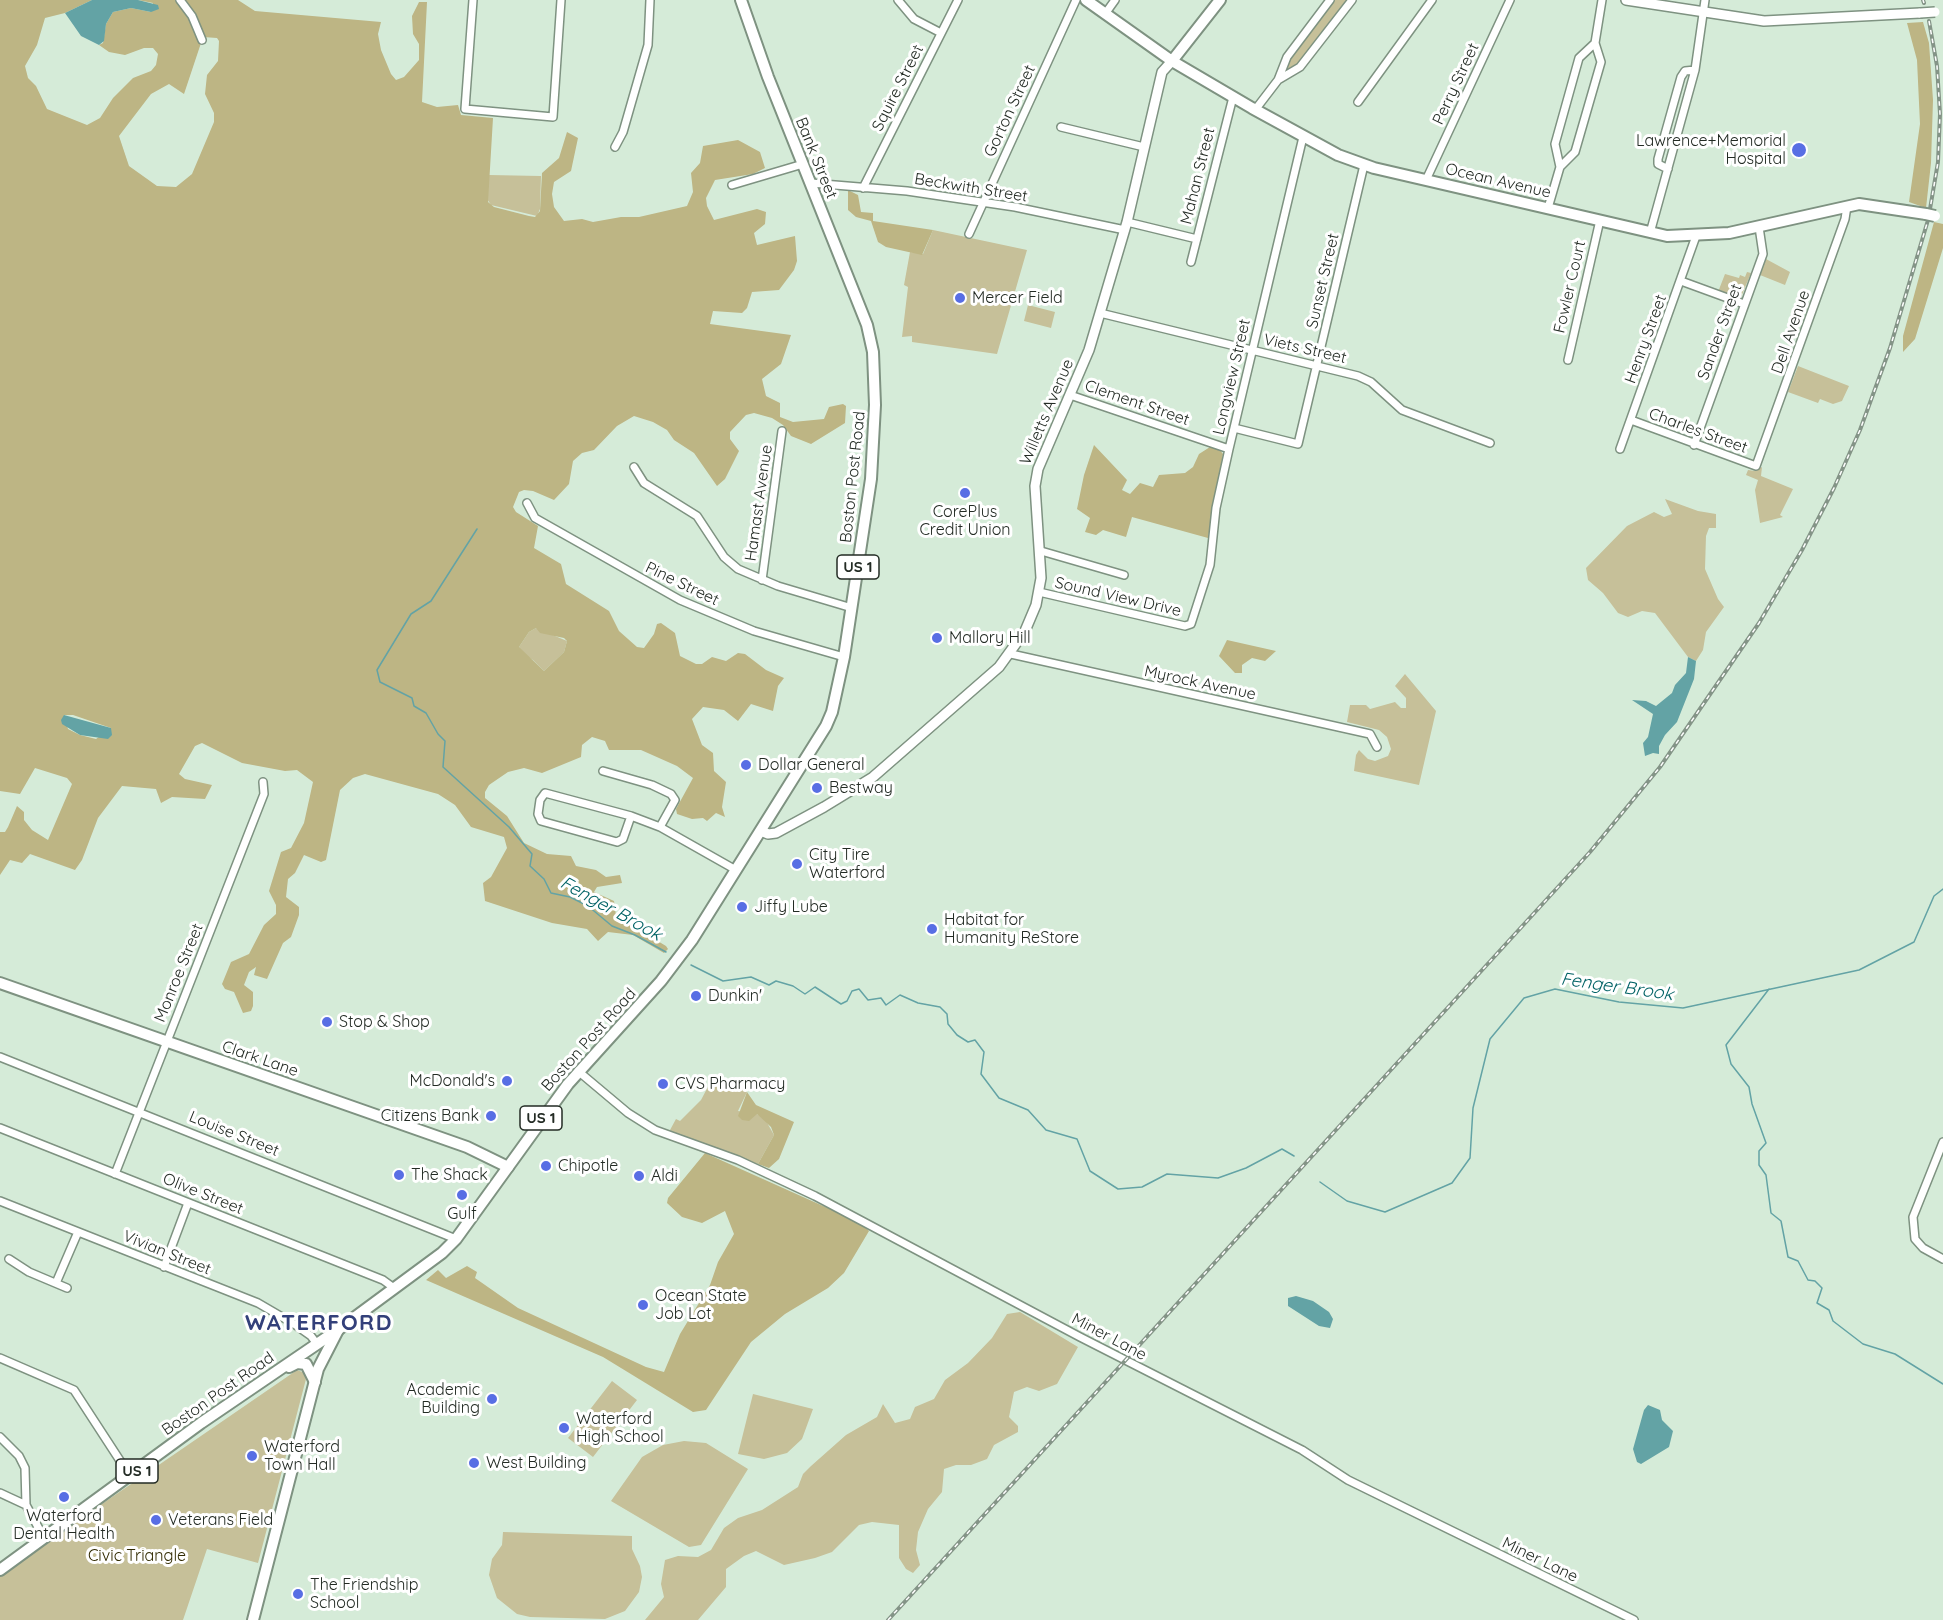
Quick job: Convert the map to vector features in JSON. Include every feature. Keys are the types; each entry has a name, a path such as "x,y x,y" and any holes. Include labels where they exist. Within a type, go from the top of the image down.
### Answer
{"main road":[{"name":"Bank Street","path":"741,0 810,183 867,325"},
{"name":"Ocean Avenue","path":"1086,0 1172,61 1303,137 1364,165 1650,233 1696,237 1759,227 1847,206 1877,205 1934,216"},
{"name":"Willetts Avenue","path":"1172,61 1220,0"},
{"name":"Boston Post Road","path":"0,1570 274,1372 339,1329 456,1239 578,1071 661,981 692,940 826,726 832,712 852,608 874,445 875,373 867,325"},
{"name":"Clark Lane","path":"0,982 165,1043 467,1147 508,1167"},
{"path":"253,1620 315,1382 326,1350 339,1329"},
{"path":"274,1372 303,1363 312,1371 315,1382"}],"street":[{"path":"180,0 194,19 202,40"},
{"path":"472,0 465,109 553,117 561,0"},
{"path":"615,147 623,132 648,45 650,0"},
{"path":"898,0 914,19 941,33"},
{"name":"Squire Street","path":"863,188 958,0"},
{"name":"Gorton Street","path":"969,234 1076,0"},
{"path":"1105,14 1115,0"},
{"path":"1255,110 1278,80 1287,57 1330,0"},
{"path":"1278,80 1300,67 1352,0"},
{"path":"1358,102 1432,0"},
{"name":"Perry Street","path":"1426,180 1510,0"},
{"path":"1560,167 1575,152 1601,62 1595,43 1602,0"},
{"path":"1626,0 1764,21 1939,12"},
{"path":"1650,233 1695,70 1705,0"},
{"path":"1548,208 1560,167 1556,144 1579,58 1595,43"},
{"name":"Willetts Avenue","path":"761,831 768,834 783,830 873,777 1011,654 1029,624 1039,592 1041,551 1035,501 1036,476 1042,454 1070,395 1100,313 1126,226 1162,72 1172,61"},
{"path":"1668,169 1658,164 1658,159 1681,77 1685,71 1695,70"},
{"name":"Mahan Street","path":"1191,262 1233,97"},
{"path":"1061,127 1144,147"},
{"name":"Longview Street","path":"1191,624 1210,565 1216,508 1303,137"},
{"path":"732,185 803,164"},
{"name":"Sunset Street","path":"1234,428 1298,444 1364,165"},
{"name":"Beckwith Street","path":"810,183 983,203 1197,239"},
{"name":"Dell Avenue","path":"1756,466 1845,219 1847,206"},
{"name":"Fowler Court","path":"1568,360 1600,220"},
{"name":"Sander Street","path":"1694,445 1763,254 1759,227"},
{"name":"Henry Street","path":"1620,450 1696,237"},
{"path":"1681,281 1744,304"},
{"name":"Viets Street","path":"1100,313 1359,376 1371,382 1402,410 1490,443"},
{"name":"Clement Street","path":"1070,395 1229,449"},
{"name":"Charles Street","path":"1631,420 1756,466"},
{"name":"Hamast Avenue","path":"762,580 782,431"},
{"path":"633,467 644,483 697,516 731,563 762,580 819,600 852,608"},
{"name":"Pine Street","path":"527,503 535,518 680,600 754,631 844,657"},
{"path":"1041,551 1124,574"},
{"name":"Sound View Drive","path":"1039,592 1185,627 1191,624"},
{"name":"Myrock Avenue","path":"1011,654 1370,734 1377,747"},
{"path":"603,771 652,785 671,794 675,800 660,827"},
{"name":"Monroe Street","path":"114,1174 264,794 263,782"},
{"path":"632,816 623,838 617,842 541,821 538,814 540,800 545,793 632,816 660,827 736,870"},
{"name":"Louise Street","path":"0,1057 456,1239"},
{"name":"Miner Lane","path":"578,1071 628,1113 655,1130 738,1160 815,1196 1080,1337 1302,1450 1347,1480 1634,1620"},
{"name":"Olive Street","path":"0,1128 383,1280 394,1288"},
{"path":"1943,1142 1913,1217 1915,1239 1923,1248 1943,1258"},
{"name":"Vivian Street","path":"0,1201 258,1303 294,1324 311,1336 317,1344"},
{"path":"164,1267 188,1203"},
{"path":"56,1283 78,1232"},
{"path":"9,1259 29,1272 66,1288"},
{"path":"0,1358 74,1390 130,1476"},
{"path":"0,1437 19,1456 26,1468 26,1505 44,1538"},
{"path":"0,1493 26,1505"}],"green space":[{"path":"1333,0 1347,0 1294,68 1287,71 1284,69 1291,54"},
{"path":"489,175 541,176 540,209 537,216 491,205 487,199"},
{"name":"Mercer Field","path":"933,230 1027,250 997,354 912,342 912,336 902,337 908,287 904,285 910,252 923,254"},
{"path":"1766,259 1790,272 1785,285 1760,275"},
{"path":"1747,272 1751,273 1741,297 1718,292 1725,274 1739,278 1740,275 1745,277"},
{"path":"1028,305 1055,312 1051,328 1024,321"},
{"path":"1798,366 1849,386 1842,401 1833,404 1820,399 1818,403 1788,392"},
{"path":"1762,467 1761,476 1793,489 1780,515 1783,517 1760,523 1755,490 1758,480 1746,475 1748,470 1755,471"},
{"path":"1665,499 1698,511 1716,514 1716,528 1709,528 1706,536 1705,569 1724,607 1706,632 1703,650 1696,661 1688,657 1655,613 1642,611 1628,617 1618,613 1603,593 1588,580 1586,568 1627,526 1654,512 1664,517 1672,514"},
{"path":"536,628 567,641 564,652 544,671 533,660 521,653 519,647 529,632"},
{"path":"1405,674 1436,711 1419,785 1354,771 1359,750 1368,759 1375,761 1388,756 1391,749 1387,737 1379,730 1347,722 1350,705 1366,705 1370,709 1395,702 1401,708 1406,708 1406,698 1395,686"},
{"path":"727,1079 739,1083 747,1092 738,1111 757,1114 765,1119 774,1135 758,1164 674,1134 670,1130 676,1119 680,1121 701,1100 711,1081 719,1083"},
{"path":"1020,1312 1078,1347 1057,1384 1039,1391 1027,1387 1014,1392 1009,1417 1018,1426 1018,1432 994,1445 987,1459 971,1465 956,1465 944,1469 942,1492 928,1509 918,1532 916,1550 920,1565 913,1573 906,1569 899,1558 899,1525 872,1522 859,1525 832,1552 815,1558 784,1565 756,1551 744,1556 726,1569 726,1587 698,1620 645,1620 664,1597 661,1584 665,1560 678,1556 698,1557 711,1550 724,1528 738,1518 762,1510 798,1487 803,1474 811,1466 846,1435 877,1417 883,1404 895,1423 910,1419 915,1407 934,1399 945,1380 968,1363 992,1338 1007,1314"},
{"name":"Civic Triangle","path":"297,1370 305,1373 306,1379 258,1563 207,1549 183,1620 0,1620 0,1574"},
{"path":"612,1381 637,1400 593,1457 568,1438"},
{"path":"753,1394 813,1409 802,1439 787,1453 764,1459 738,1454"},
{"path":"684,1441 706,1443 748,1469 701,1545 689,1547 611,1501 642,1457 663,1445"},
{"path":"503,1532 632,1536 632,1549 640,1566 642,1577 639,1592 625,1611 605,1619 530,1617 517,1614 497,1598 489,1575 492,1559 502,1545"}],"shaded area":[{"path":"0,0 92,0 65,13 45,18 37,45 25,66 28,78 36,86 47,109 87,125 100,118 113,98 133,78 151,71 156,65 158,54 153,48 144,48 125,55 109,52 99,45 103,43 106,24 113,12 131,8 151,12 153,3 138,0 238,0 255,11 381,22 378,34 381,50 396,80 404,77 419,60 419,44 413,34 412,16 419,2 427,2 422,102 437,107 458,105 461,115 493,118 488,202 494,207 529,216 535,217 540,211 542,173 559,158 567,132 578,138 571,171 554,182 552,194 554,207 564,221 582,219 593,222 621,217 639,217 687,206 693,192 691,173 700,163 703,146 738,140 760,152 765,168 753,174 715,180 706,198 707,206 714,220 757,209 766,212 765,224 754,233 757,245 795,236 797,261 794,270 779,290 752,292 747,308 742,313 713,311 710,324 791,335 781,364 762,379 766,396 780,403 780,417 793,422 824,419 829,407 843,404 846,406 845,423 811,444 791,436 783,425 772,418 754,413 746,415 730,432 730,439 739,451 725,479 717,486 694,453 674,440 667,430 653,422 634,416 617,426 594,450 582,453 573,461 569,484 554,500 533,491 524,490 519,492 513,507 516,512 538,526 534,548 561,564 566,584 609,611 619,631 637,647 644,648 654,634 657,624 661,623 675,633 680,656 696,664 702,664 712,657 726,661 738,653 745,654 766,670 784,678 778,686 773,711 751,704 738,721 724,710 703,707 692,719 702,745 713,753 714,771 726,782 722,807 725,817 716,813 707,821 703,818 692,819 677,814 676,809 693,778 677,766 641,750 609,750 605,741 592,737 582,745 581,757 542,773 524,768 508,772 489,785 485,792 485,798 507,816 524,843 547,854 571,856 576,866 596,870 606,877 620,875 622,883 597,887 594,892 614,901 616,916 666,946 668,949 664,953 633,935 608,932 598,941 587,929 552,923 485,901 483,883 491,877 507,848 504,837 471,827 455,805 438,794 365,774 353,778 340,790 326,860 321,862 304,855 295,873 288,879 286,897 299,907 299,915 291,937 283,943 267,979 254,975 256,967 249,972 244,985 253,992 253,1006 251,1011 243,1013 234,992 225,989 222,984 231,962 249,954 264,925 276,914 276,905 269,891 281,852 291,848 304,823 313,782 297,770 285,771 242,763 202,743 195,746 179,774 185,779 212,785 205,799 172,797 161,803 156,789 122,786 98,818 82,860 75,870 30,854 22,863 10,860 0,875 0,832 5,832 17,806 24,812 24,820 32,830 48,840 72,784 67,778 35,768 20,794 0,791","holes":["203,37 217,38 219,41 218,61 207,75 205,94 214,113 214,122 192,174 176,187 157,186 129,166 119,136 151,94 169,84 184,94","536,628 540,633 564,638 567,641 564,652 544,671 519,647 529,632","64,715 73,715 111,728 96,739 68,729"]},
{"path":"1923,22 1929,43 1933,100 1931,163 1926,208 1909,202 1920,124 1917,60 1907,23"},
{"path":"848,190 858,195 861,212 873,213 873,221 933,230 922,255 886,247 878,242 871,221 856,217 848,210"},
{"path":"1934,222 1943,224 1943,248 1915,339 1903,352 1903,336"},
{"path":"1094,445 1127,480 1122,490 1130,494 1140,483 1153,487 1159,475 1185,473 1193,467 1199,454 1210,447 1220,450 1223,454 1208,538 1132,517 1126,537 1103,530 1096,535 1085,532 1090,518 1077,509 1084,475"},
{"path":"1227,640 1276,651 1265,661 1252,658 1242,665 1242,673 1235,673 1219,656"},
{"path":"747,1092 756,1105 794,1122 779,1159 769,1168 758,1164 774,1135 771,1127 757,1114 749,1121 742,1120 738,1116"},
{"path":"705,1153 861,1223 869,1231 844,1273 828,1288 785,1314 751,1342 706,1410 693,1412 603,1357 426,1280 438,1270 446,1278 467,1266 477,1272 475,1278 518,1308 646,1367 664,1372 680,1334 710,1285 718,1262 734,1234 725,1211 702,1223 682,1217 667,1203 668,1198"}],"water":[{"path":"92,0 138,0 158,5 159,9 151,12 131,8 113,12 106,24 104,41 99,45 81,36 65,13"},
{"path":"1688,657 1696,661 1694,679 1677,722 1665,735 1659,746 1659,754 1653,753 1645,756 1643,743 1648,737 1653,714 1632,700 1646,701 1656,706 1672,693 1675,685 1686,673"},
{"path":"64,715 111,728 112,735 108,739 80,735 62,724 61,720"},
{"path":"1296,1296 1313,1301 1329,1312 1333,1319 1330,1328 1319,1326 1288,1306 1288,1298"},
{"path":"1648,1405 1660,1410 1662,1420 1673,1431 1669,1447 1641,1464 1637,1462 1633,1449 1644,1410"}],"waterway":[{"name":"Fenger Brook","path":"477,529 431,601 411,614 377,670 380,682 412,698 414,706 426,713 438,734 445,741 443,767 509,827 532,854 530,866 544,879 551,893 570,897 588,906 612,926 635,935 666,952"},
{"name":"Fenger Brook","path":"1320,1182 1347,1201 1385,1212 1452,1183 1470,1158 1473,1108 1490,1039 1524,998 1555,989 1619,1002 1683,1008 1859,970 1914,942 1934,896 1943,889"},
{"name":"Fenger Brook","path":"691,965 723,981 751,977 769,985 776,981 793,986 805,994 815,987 841,1004 847,1001 852,991 859,989 868,1000 881,998 886,1005 900,995 918,1003 940,1007 947,1014 948,1024 957,1035 968,1042 975,1040 984,1052 981,1074 999,1098 1028,1110 1046,1130 1077,1139 1090,1171 1118,1189 1142,1187 1167,1174 1218,1178 1246,1168 1282,1149 1294,1156"},
{"path":"1769,989 1726,1045 1731,1064 1749,1087 1752,1104 1766,1143 1759,1151 1759,1165 1766,1175 1771,1213 1781,1221 1788,1257 1798,1261 1808,1280 1815,1281 1822,1288 1817,1303 1829,1310 1833,1321 1863,1344 1895,1354 1943,1384"}],"railway":[{"path":"1929,21 1937,66 1940,114 1938,162 1930,209"},
{"path":"888,1620 1590,852 1660,767 1759,623 1802,550 1834,488 1860,430 1890,348 1928,220"}],"place":[{"name":"Lawrence+Memorial Hospital","path":"1799,150"},
{"name":"Mercer Field","path":"960,298"},
{"name":"CorePlus Credit Union","path":"965,493"},
{"name":"Mallory Hill","path":"937,638"},
{"name":"Dollar General","path":"746,765"},
{"name":"Bestway","path":"817,788"},
{"name":"City Tire Waterford","path":"797,864"},
{"name":"Jiffy Lube","path":"742,907"},
{"name":"Habitat for Humanity ReStore","path":"932,929"},
{"name":"Dunkin'","path":"696,996"},
{"name":"Stop & Shop","path":"327,1022"},
{"name":"McDonald's","path":"507,1081"},
{"name":"CVS Pharmacy","path":"663,1084"},
{"name":"Citizens Bank","path":"491,1116"},
{"name":"Chipotle","path":"546,1166"},
{"name":"The Shack","path":"399,1175"},
{"name":"Aldi","path":"639,1176"},
{"name":"Gulf","path":"462,1195"},
{"name":"Ocean State Job Lot","path":"643,1305"},
{"name":"Academic Building","path":"492,1399"},
{"name":"Waterford High School","path":"564,1428"},
{"name":"Waterford Town Hall","path":"252,1456"},
{"name":"West Building","path":"474,1463"},
{"name":"Waterford Dental Health","path":"64,1497"},
{"name":"Veterans Field","path":"156,1520"},
{"name":"The Friendship School","path":"298,1594"}],"district":[{"name":"WATERFORD","path":"319,1323"}]}
